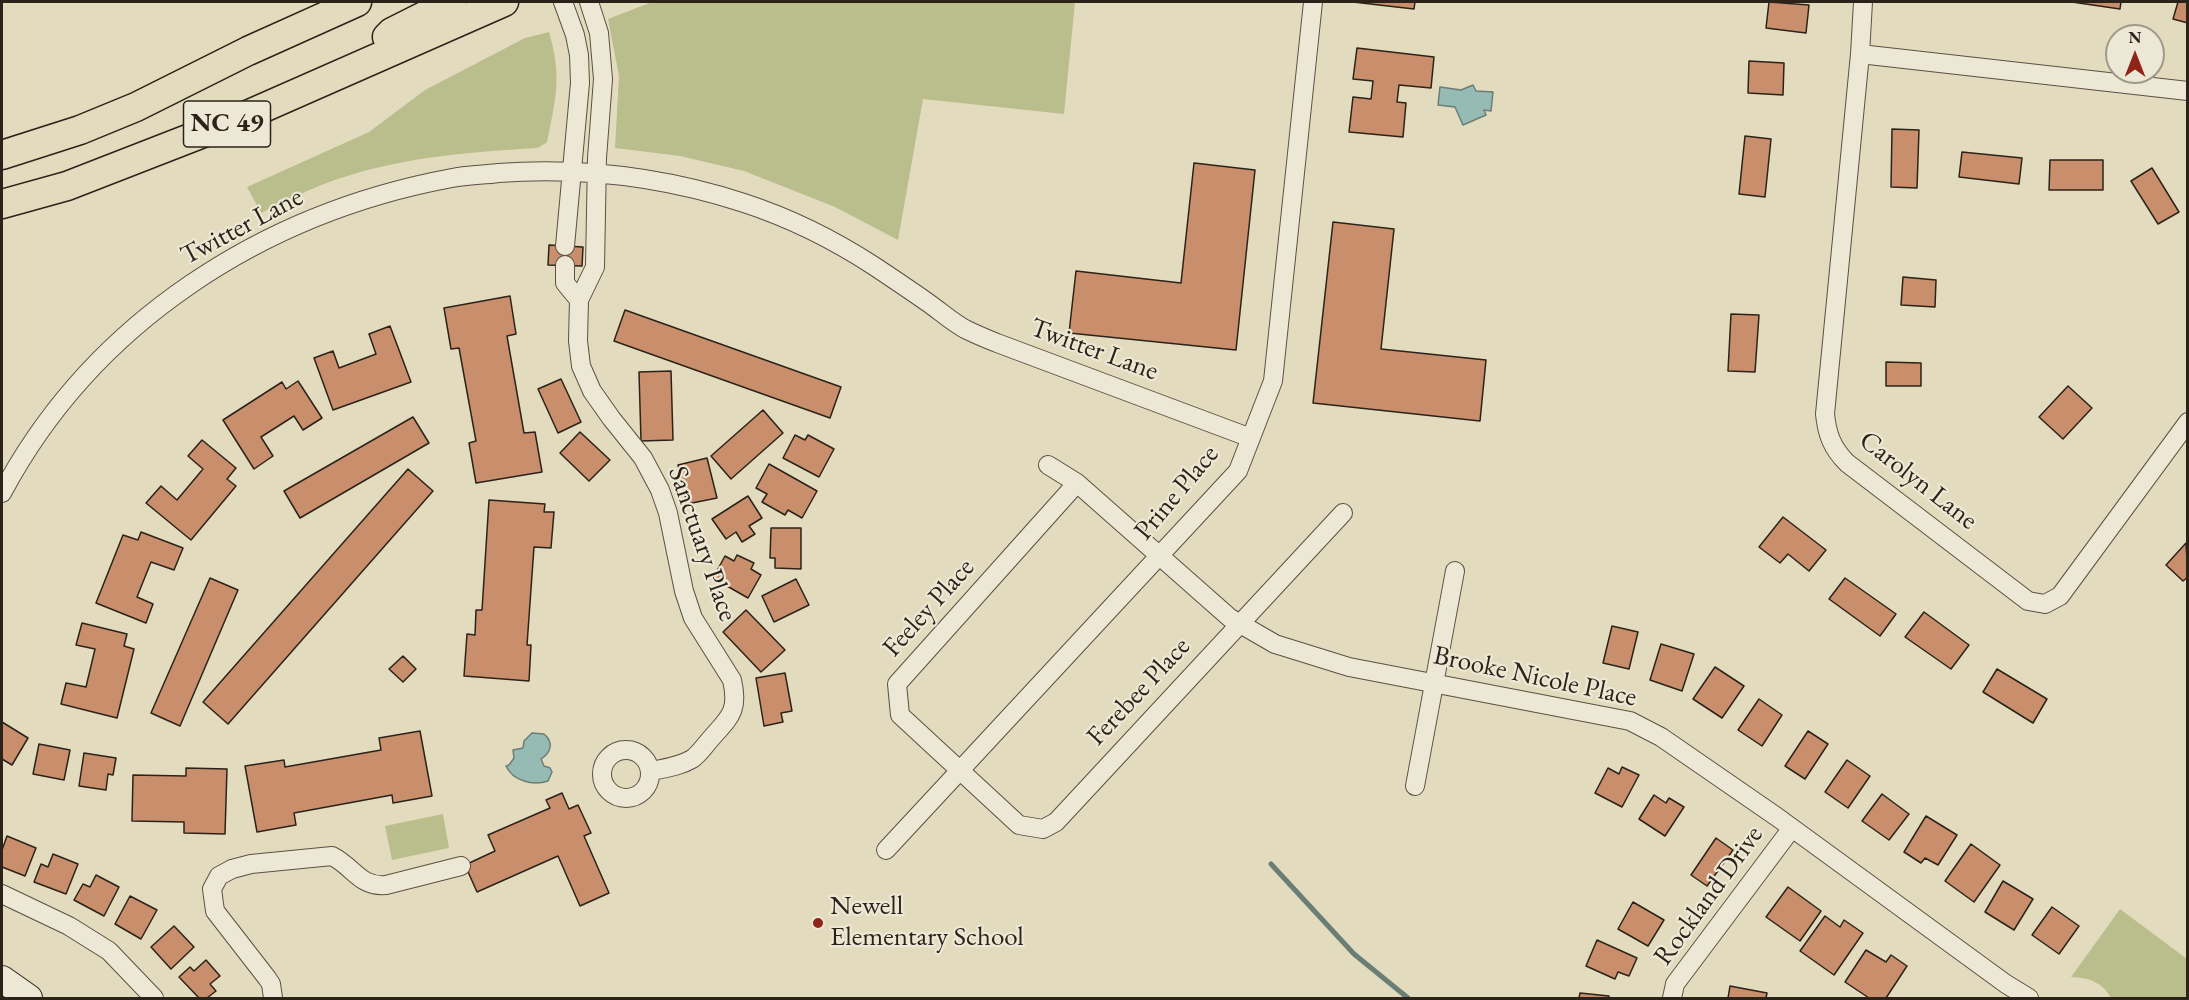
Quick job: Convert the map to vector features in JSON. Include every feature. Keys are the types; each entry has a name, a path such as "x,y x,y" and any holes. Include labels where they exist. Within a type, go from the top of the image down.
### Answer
{"main road":[{"name":"NC 49","path":"6,153 71,133 136,107 248,51 357,2"},
{"path":"352,69 392,32 452,2"},
{"name":"NC 49","path":"2,204 67,186 229,123 504,2"}],"street":[{"path":"563,2 575,35 579,55 580,84 565,246"},
{"name":"Sanctuary Place","path":"589,2 599,33 603,79 597,173 595,267 579,300 578,341 581,366 592,391 643,458 660,490 668,513 684,591 693,618 732,680 735,691 735,704 727,722 694,758 676,767 651,771"},
{"name":"Prine Place","path":"886,850 1238,471 1273,381 1313,2"},
{"name":"Carolyn Lane","path":"1863,2 1825,414 1827,430 1837,453 2028,601 2033,604 2045,604 2060,596 2187,422"},
{"path":"1860,54 2187,92"},
{"name":"Twitter Lane","path":"2,494 15,469 45,424 94,366 144,318 214,269 303,222 355,202 454,177 537,170 597,173 659,181 747,204 833,241 964,328 997,343 1251,438"},
{"path":"565,265 565,283 579,300"},
{"name":"Brooke Nicole Place","path":"1048,465 1077,483 1230,618 1275,644 1349,667 1630,721 1661,738 1792,828 2001,992 2029,999"},
{"name":"Feeley Place","path":"960,772 900,715 897,684 1077,483"},
{"name":"Ferebee Place","path":"960,772 1019,825 1043,828 1056,822 1343,513"},
{"path":"1415,786 1436,683 1455,571"},
{"name":"Rockland Drive","path":"1672,999 1676,984 1792,828"},
{"path":"273,999 271,984 215,911 212,889 219,876 232,869 251,864 332,856 367,883 377,886 398,883 461,866"},
{"path":"2,894 69,926 109,951 153,999"},
{"path":"2,979 29,999"}],"green space":[{"path":"652,2 1075,2 1064,114 923,99 898,240 835,207 744,171 680,156 615,148 619,76 608,19"},
{"path":"549,32 555,62 556,87 547,142 538,148 457,154 376,168 324,184 261,213 247,187 369,132 425,90 525,38"},
{"path":"443,814 449,848 392,860 385,826"},
{"path":"2120,909 2187,959 2187,998 2111,998 2104,988 2095,982 2071,977"}],"water":[{"path":"1473,85 1476,91 1493,92 1491,111 1484,110 1486,115 1463,125 1455,107 1438,105 1440,87 1461,90"},
{"path":"532,733 544,734 549,740 549,751 541,759 544,766 550,768 552,772 548,781 536,783 518,779 506,766 514,758 513,750 523,748 524,741"}],"building":[{"path":"1353,2 1415,2 1414,9"},
{"path":"1769,2 1809,5 1806,33 1766,28"},
{"path":"2072,2 2121,2 2120,9"},
{"path":"2178,2 2188,2 2188,23 2173,19"},
{"path":"1357,48 1434,57 1431,88 1399,85 1397,102 1406,103 1403,137 1349,132 1353,97 1371,99 1373,81 1353,79"},
{"path":"1749,61 1784,63 1783,95 1748,93"},
{"path":"1892,129 1919,130 1917,188 1891,187"},
{"path":"1745,136 1771,139 1765,197 1739,194"},
{"path":"1962,152 2022,158 2019,184 1959,177"},
{"path":"2050,160 2103,160 2103,190 2049,190"},
{"path":"1194,163 1255,170 1236,350 1069,333 1076,271 1181,283"},
{"path":"2152,168 2179,212 2158,224 2131,181"},
{"path":"1333,222 1394,229 1381,349 1486,360 1480,421 1313,403"},
{"path":"549,245 583,247 582,266 548,265"},
{"path":"1903,277 1936,280 1935,307 1901,305"},
{"path":"510,296 516,334 507,336 524,433 535,432 542,472 476,483 469,443 476,441 459,348 451,349 444,308"},
{"path":"625,310 841,387 830,418 614,341"},
{"path":"1731,314 1759,315 1755,372 1728,371"},
{"path":"390,326 411,382 333,410 314,358 333,351 339,368 376,354 369,334"},
{"path":"1886,362 1921,363 1921,386 1886,386"},
{"path":"671,371 673,440 641,441 639,372"},
{"path":"561,379 581,422 558,433 538,389"},
{"path":"298,381 322,418 303,430 294,416 261,437 273,456 254,469 223,420 282,382 286,389"},
{"path":"2068,386 2092,408 2063,439 2039,417"},
{"path":"763,410 783,433 731,479 711,456"},
{"path":"413,417 429,443 300,518 284,491"},
{"path":"580,432 610,460 589,481 560,453"},
{"path":"795,435 805,440 808,435 834,449 819,477 783,458"},
{"path":"202,440 236,468 227,479 236,486 191,540 146,503 161,486 177,500 203,469 188,456"},
{"path":"707,458 717,498 687,504 678,465"},
{"path":"769,464 817,491 802,518 788,510 785,515 762,502 767,494 756,488"},
{"path":"408,469 433,491 228,724 203,702"},
{"path":"748,496 762,518 749,526 755,534 742,542 736,532 726,539 712,519"},
{"path":"489,500 545,504 544,512 554,512 551,548 534,547 527,645 531,645 529,681 464,676 467,634 475,635 476,610 482,610"},
{"path":"1783,517 1826,550 1809,571 1788,554 1780,563 1759,547"},
{"path":"771,528 801,528 801,569 775,568 775,558 770,558"},
{"path":"141,532 183,548 174,570 151,562 137,597 153,604 146,623 96,603 123,535 138,540"},
{"path":"2186,543 2188,577 2183,581 2166,565"},
{"path":"737,555 754,563 751,569 761,575 748,598 713,578 725,556 734,561"},
{"path":"210,578 238,590 180,726 151,713"},
{"path":"1845,578 1896,614 1880,636 1829,599"},
{"path":"796,579 809,605 774,622 762,596"},
{"path":"746,610 785,650 761,672 723,632"},
{"path":"1924,612 1969,645 1951,669 1905,637"},
{"path":"82,623 127,634 124,646 134,649 117,718 61,704 66,683 86,687 95,649 76,645"},
{"path":"1612,626 1638,632 1629,669 1603,663"},
{"path":"1661,644 1694,654 1682,691 1650,680"},
{"path":"403,656 416,669 403,682 389,669"},
{"path":"1715,667 1744,686 1722,718 1693,699"},
{"path":"1997,669 2047,699 2033,723 1983,692"},
{"path":"785,673 792,711 781,713 783,722 764,726 756,678"},
{"path":"1759,699 1782,715 1762,746 1738,730"},
{"path":"2,722 28,738 12,765 2,759"},
{"path":"420,731 432,796 393,803 392,795 294,813 296,825 257,832 245,766 284,760 285,767 381,750 379,738"},
{"path":"1808,731 1828,744 1805,779 1785,766"},
{"path":"39,744 70,750 64,780 33,774"},
{"path":"84,753 116,758 113,775 108,774 106,790 79,786"},
{"path":"1847,760 1870,776 1848,808 1825,792"},
{"path":"1622,767 1639,775 1622,807 1595,793 1608,768 1619,774"},
{"path":"186,768 227,769 225,834 184,833 184,822 132,821 133,775 186,776"},
{"path":"562,793 569,809 578,805 591,833 584,836 609,893 580,906 558,856 477,892 465,865 495,851 488,835 550,808 546,800"},
{"path":"1882,794 1909,814 1889,840 1862,821"},
{"path":"1654,795 1666,803 1669,798 1684,807 1665,836 1639,819"},
{"path":"1926,816 1957,835 1938,865 1925,858 1921,863 1904,852"},
{"path":"7,836 36,848 25,876 2,867 2,850"},
{"path":"1716,838 1733,850 1707,886 1691,875"},
{"path":"1971,844 2000,865 1974,902 1945,881"},
{"path":"53,854 78,864 66,894 34,882 41,864 48,867"},
{"path":"96,875 119,887 104,916 74,900 83,884 90,887"},
{"path":"2003,881 2033,899 2014,930 1985,912"},
{"path":"1788,887 1821,911 1800,941 1766,917"},
{"path":"130,896 157,910 141,939 115,924"},
{"path":"1633,902 1664,920 1648,946 1618,929"},
{"path":"2052,907 2079,926 2059,954 2032,935"},
{"path":"1825,916 1840,927 1844,920 1863,933 1834,975 1800,951"},
{"path":"174,926 194,947 171,969 151,947"},
{"path":"1597,940 1637,958 1629,976 1618,972 1615,979 1586,966"},
{"path":"1866,950 1886,962 1891,955 1907,966 1886,998 1869,998 1845,982"},
{"path":"206,960 220,976 210,984 216,991 207,998 199,998 179,977 190,967 194,971"},
{"path":"1730,986 1767,993 1766,998 1728,998"},
{"path":"1580,993 1609,996 1609,998 1579,998"}],"waterway":[{"path":"1271,864 1354,954 1408,998"}],"place":[{"name":"Newell Elementary School","path":"818,923"}]}
